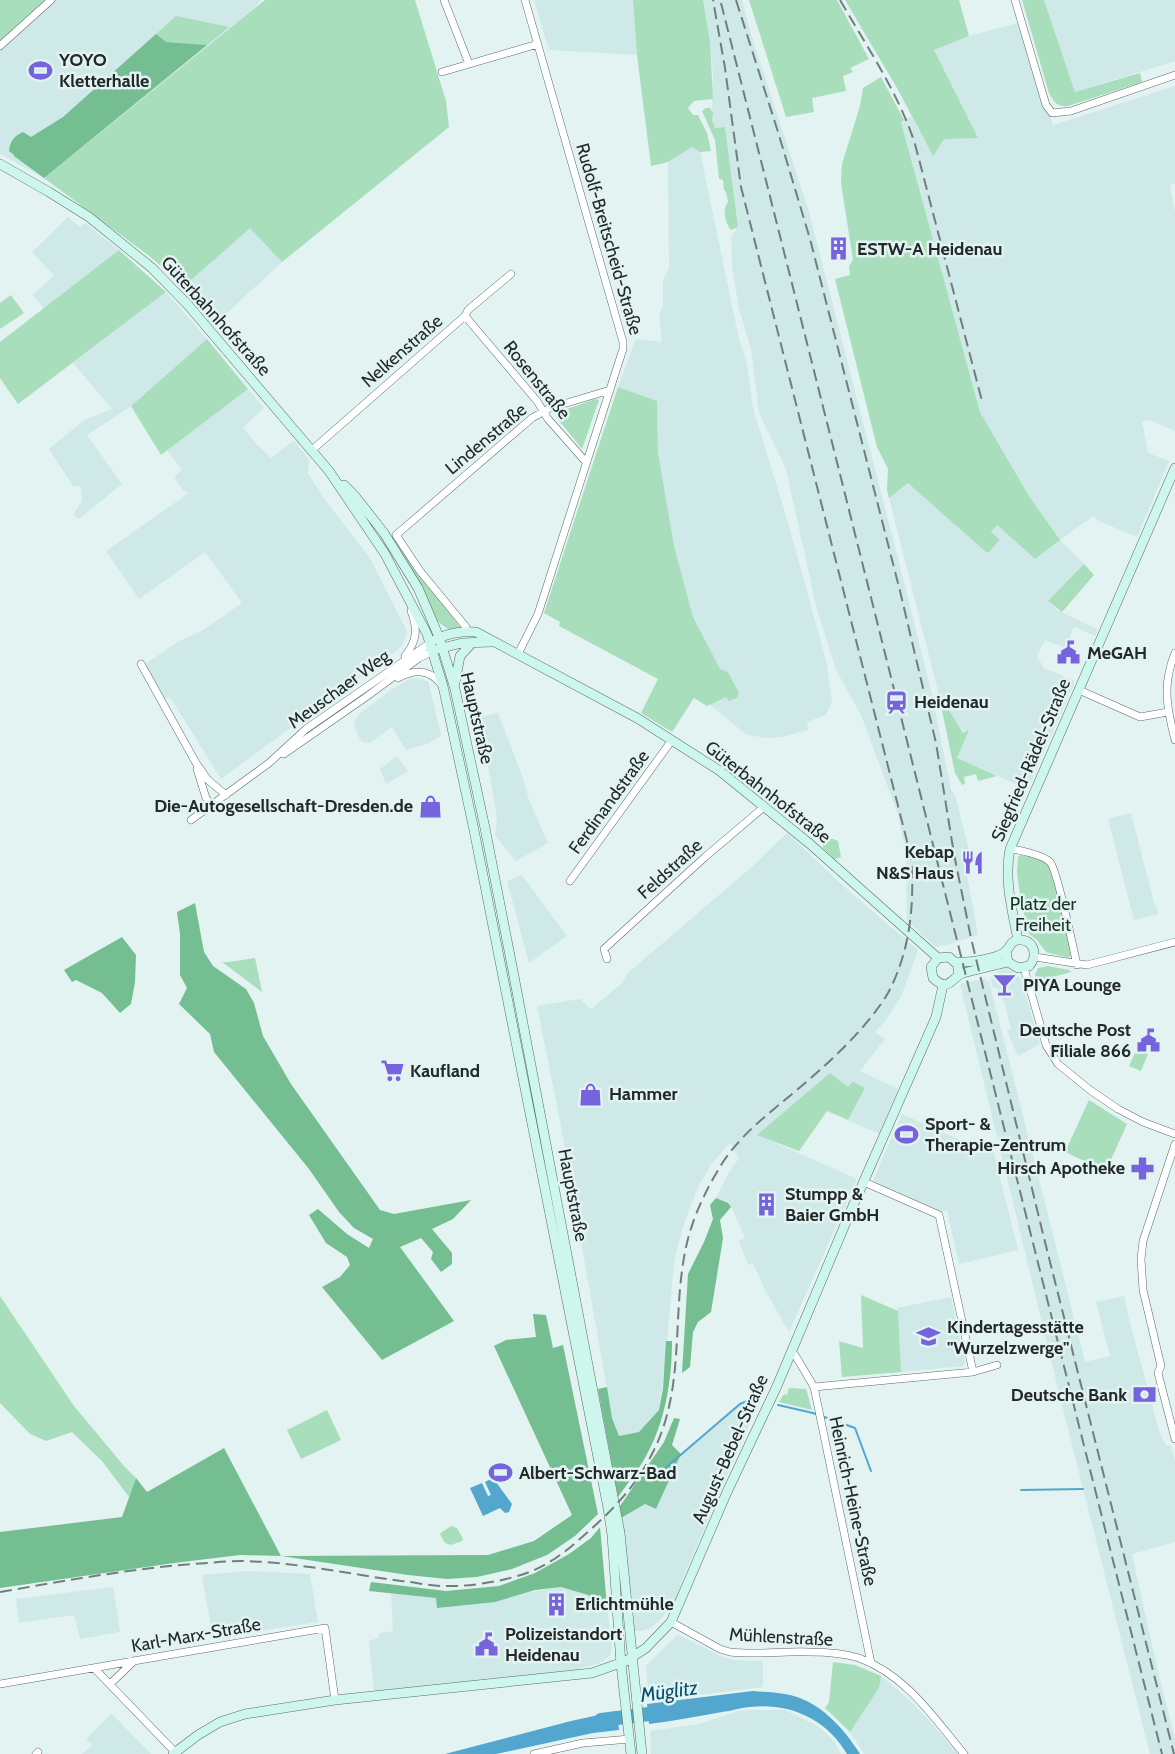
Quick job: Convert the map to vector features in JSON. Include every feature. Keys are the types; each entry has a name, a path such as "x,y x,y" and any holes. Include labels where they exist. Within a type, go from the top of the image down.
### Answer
{"main road":[{"name":"Güterbahnhofstraße","path":"0,164 89,218 152,268 188,305 329,471 385,554 402,584 431,647 473,642 496,643"},
{"name":"Siegfried-Rädel-Straße","path":"1018,940 1007,876 1010,849 1175,468"},
{"name":"Güterbahnhofstraße","path":"329,471 355,496 384,533 418,588 440,637"},
{"name":"Güterbahnhofstraße","path":"467,631 476,632 637,718 720,771 810,844 938,958"},
{"path":"431,647 440,637 467,631"},
{"name":"Hauptstraße","path":"440,637 485,828 620,1533 642,1754"},
{"path":"454,689 460,656 473,642"},
{"name":"Hauptstraße","path":"431,647 443,686 476,838 608,1508 631,1754"},
{"path":"1006,951 1008,962 1015,968 1024,968 1031,964 1035,957 1031,944 1025,940 1018,940 1010,944 1006,951 991,957 968,962 956,962 946,956 938,958 933,963 931,975 943,984 952,982 958,975 1008,962"},
{"path":"956,962 958,975"},
{"name":"August-Bebel-Straße","path":"174,1753 220,1722 245,1714 334,1700 592,1673 621,1664 646,1648 671,1622 727,1492 777,1386 936,1017 943,984"}],"street":[{"path":"0,46 51,0"},
{"path":"444,0 469,64"},
{"name":"Rudolf-Breitscheid-Straße","path":"518,654 538,614 620,363 623,342 525,0"},
{"path":"1015,0 1046,105 1052,113 1071,111 1175,75"},
{"path":"442,72 538,44"},
{"name":"Nelkenstraße","path":"312,450 511,274"},
{"name":"Rosenstraße","path":"465,316 537,401 542,412 586,462"},
{"name":"Lindenstraße","path":"467,631 420,571 396,535 532,418 542,412 610,390"},
{"path":"399,663 412,646 417,633 416,623 402,584"},
{"name":"Meuschaer Weg","path":"269,763 306,729 399,663 431,647"},
{"name":"Meuschaer Weg","path":"191,820 382,685 431,647"},
{"path":"1175,653 1166,682 1168,712 1175,740"},
{"path":"141,664 196,763 208,780 226,795"},
{"path":"382,685 405,674 420,671 431,674 443,686"},
{"path":"1078,690 1140,717 1168,712"},
{"name":"Ferdinandstraße","path":"570,881 672,740"},
{"path":"196,763 206,798 212,806"},
{"name":"Feldstraße","path":"606,958 604,949 764,807"},
{"path":"1010,849 1048,860 1052,865 1077,965"},
{"path":"1035,957 1087,965 1175,942"},
{"path":"1024,968 1046,1045 1058,1064 1110,1104 1143,1122 1175,1134"},
{"path":"1175,1144 1143,1241 1141,1259 1143,1290 1161,1366 1158,1373 1175,1437"},
{"path":"864,1182 939,1215 973,1372"},
{"name":"Heinrich-Heine-Straße","path":"790,1353 795,1355 814,1387 871,1663"},
{"path":"814,1387 973,1372 997,1365"},
{"name":"Mühlenstraße","path":"671,1622 730,1652 831,1653 871,1663 894,1677 916,1696 964,1754"},
{"name":"Karl-Marx-Straße","path":"0,1684 325,1628 334,1700"},
{"path":"110,1684 135,1660"},
{"path":"94,1668 174,1753"},
{"path":"534,1754 629,1734"}],"shaded area":[{"path":"57,0 261,0 251,11 44,178 0,154 0,48"},
{"path":"534,0 633,0 637,55 549,50"},
{"path":"703,0 742,0 809,212 932,695 951,790 955,795 968,847 969,858 964,859 978,935 950,944 936,947 907,921 906,854 898,814 861,715 836,670 816,606 786,469 759,413 751,349 739,309 732,266 731,237 738,227 725,127 715,128 712,120 713,76"},
{"path":"1044,0 1175,0 1175,61 1075,92"},
{"path":"1018,23 1053,125 1175,86 1175,183 1170,185 1175,211 1175,431 1150,420 1142,422 1148,453 1169,461 1137,537 1099,521 1093,516 1060,540 1029,496 980,412 901,121 911,116 933,156 933,49 969,36"},
{"path":"692,147 700,152 739,339 747,363 753,408 789,526 827,664 832,701 826,715 807,722 808,730 781,737 747,735 709,704 726,697 729,701 737,698 728,673 720,670 693,617 674,546 658,452 657,401 618,387 636,339 662,342 659,315 663,306 663,280 669,268 668,162"},
{"path":"68,217 80,227 85,223 119,250 44,309 33,295 54,275 32,252"},
{"path":"250,227 282,262 214,325 182,288"},
{"path":"166,292 207,339 131,406 87,435 122,484 79,519 73,515 82,501 81,488 73,486 49,449 84,420 112,409 73,363"},
{"path":"248,389 264,408 243,427 255,443 271,458 294,440 309,460 308,473 322,496 370,558 407,631 401,647 221,779 170,697 163,700 144,665 179,641 200,632 242,603 205,552 139,599 106,551 189,493 183,490 174,477 182,470 167,450"},
{"path":"908,483 987,552 1000,541 991,532 997,525 1035,559 1060,540 1084,564 1048,601 1057,610 1097,629 1095,636 1074,627 1065,648 1045,640 1037,656 1044,668 1075,681 1028,789 957,758 968,731 964,733 938,691 889,498"},
{"path":"412,678 423,679 429,683 441,736 427,744 406,750 392,727 369,743 362,742 354,725 358,715 391,690"},
{"path":"498,713 529,800 548,843 516,861 495,836 497,817 479,717"},
{"path":"397,756 408,771 386,784 380,769"},
{"path":"1131,813 1158,914 1134,920 1108,819"},
{"path":"787,833 851,893 918,950 901,997 875,1032 885,1039 860,1071 898,1089 879,1134 848,1120 865,1088 849,1087 758,1135 857,1179 789,1332 764,1288 753,1263 748,1265 739,1241 745,1238 731,1207 728,1203 716,1198 739,1158 730,1143 712,1163 697,1189 682,1230 674,1262 659,1410 639,1432 619,1436 612,1418 560,1121 537,1006 580,999 591,1009 622,983 629,972 755,864"},
{"path":"522,875 567,936 529,963 507,881"},
{"path":"1005,967 1018,975 1021,980 1040,1044 1018,1056 1007,1031 1011,1028 1005,1005 997,988 992,987 991,976"},
{"path":"986,978 986,982 989,981 1085,1362 1110,1356 1096,1302 1124,1296 1159,1431 1166,1446 1171,1445 1175,1461 1175,1542 1132,1554 1175,1739 1175,1754 1150,1754 1062,1405 960,984"},
{"path":"902,1114 974,1146 971,1154 993,1149 1018,1250 959,1264 947,1210 940,1213 872,1183"},
{"name":"Kindertagesstätte \"Wurzelzwerge\"","path":"951,1297 965,1363 963,1366 901,1372 897,1308"},
{"path":"752,1399 759,1402 680,1585 676,1600 659,1621 650,1628 634,1631 633,1606 621,1518 645,1504 656,1509 681,1454 739,1403"},
{"path":"248,1571 310,1574 318,1622 213,1638 202,1575"},
{"path":"113,1587 120,1632 80,1639 74,1615 19,1623 16,1599"},
{"path":"561,1587 588,1595 607,1606 612,1647 610,1656 600,1663 575,1670 511,1678 374,1691 369,1641 378,1638 380,1633 393,1631 391,1593 436,1598 437,1608"},
{"path":"679,1635 725,1658 763,1661 763,1687 649,1701 646,1666"},
{"path":"881,1676 926,1717 958,1754 864,1754 850,1732 879,1688"},
{"path":"785,1710 819,1727 834,1741 841,1754 651,1754 650,1731 699,1724 738,1711"},
{"path":"112,1713 151,1754 82,1754 92,1745 86,1739"}],"green space":[{"path":"0,0 57,0 0,48"},
{"path":"265,0 415,0 446,101 449,127 282,262 250,228 182,288 148,255 44,178"},
{"path":"633,0 703,0 710,41 713,99 694,101 688,108 693,115 698,115 707,133 711,151 700,152 692,147 668,162 651,166 637,55"},
{"path":"749,0 837,0 869,59 850,68 853,72 843,76 846,91 812,98 814,112 786,117"},
{"path":"845,0 959,0 969,36 934,50 978,138 944,139 933,156 897,88"},
{"path":"1022,0 1044,0 1075,92 1140,73 1142,82 1068,106 1056,103 1049,93"},
{"path":"176,16 229,27 207,45 166,42 156,34"},
{"path":"156,34 166,42 207,45 44,178 9,151 11,142 17,135 23,132 31,137 63,117"},
{"path":"881,77 904,120 901,122 980,412 1029,496 1060,540 1035,559 997,525 991,532 1000,540 989,552 986,552 908,483 889,498 888,469 877,447 835,279 850,275 849,266 853,260 841,183 842,164 860,106 863,88"},
{"path":"710,108 713,113 712,120 715,128 725,127 738,227 731,230 725,216 728,202 723,180 719,179 715,140 702,111"},
{"path":"119,250 166,292 18,404 0,378 0,342"},
{"path":"11,295 24,313 0,329 0,303"},
{"path":"207,339 248,389 161,455 131,406"},
{"path":"618,387 657,401 658,452 674,546 693,617 720,669 728,672 739,693 737,698 729,701 726,697 707,706 694,698 672,732 641,713 658,679 559,626 560,622 544,613"},
{"path":"595,399 599,400 582,449 557,418 559,412"},
{"path":"390,537 393,537 461,628 448,629 437,621"},
{"path":"1084,564 1094,575 1062,612 1048,601"},
{"path":"938,691 963,733 969,730 957,758 997,776 978,781 976,774 964,777 965,784 962,785 955,773"},
{"path":"827,839 838,841 841,857 835,859 823,848"},
{"name":"Platz der Freiheit","path":"1022,854 1046,862 1051,868 1072,954 1069,958 1046,952 1029,934 1017,872 1018,857"},
{"path":"195,903 204,952 213,966 246,989 254,1003 263,1036 291,1084 380,1210 394,1214 471,1200 453,1219 432,1229 452,1253 452,1264 441,1272 431,1259 433,1252 421,1238 400,1247 454,1321 382,1360 322,1287 340,1277 350,1265 347,1257 326,1243 309,1215 318,1209 347,1234 369,1248 373,1239 354,1228 339,1212 309,1169 214,1052 210,1034 179,1004 187,988 180,975 180,934 177,912"},
{"path":"122,937 136,955 131,1004 120,1013 102,993 76,980 72,982 64,970"},
{"path":"255,958 262,992 222,962"},
{"path":"1048,966 1071,972 1036,980 1035,974 1038,968"},
{"path":"1139,1044 1150,1049 1141,1071 1129,1066"},
{"path":"830,1073 848,1087 853,1082 865,1088 848,1120 827,1111 799,1151 757,1135"},
{"path":"1089,1100 1127,1124 1106,1171 1065,1152"},
{"path":"716,1198 728,1203 731,1207 720,1220 723,1238 711,1312 698,1322 693,1332 690,1367 682,1373 688,1274 713,1219 710,1205"},
{"path":"861,1295 898,1311 901,1372 842,1377 839,1341 863,1348"},
{"path":"0,1296 74,1406 136,1478 129,1497 102,1461 72,1432 46,1441 30,1434 0,1403"},
{"path":"533,1314 546,1315 553,1348 563,1345 598,1514 575,1536 547,1555 512,1569 477,1577 447,1579 408,1575 281,1556 488,1555 534,1541 572,1515 494,1346 506,1340 536,1337"},
{"path":"666,1341 672,1341 672,1356 669,1386 658,1431 645,1458 618,1497 598,1389 607,1387 612,1418 619,1436 639,1432 659,1410 663,1389"},
{"path":"789,1388 806,1389 812,1410 779,1402 784,1394 787,1395"},
{"path":"327,1410 341,1440 301,1459 287,1430"},
{"path":"674,1418 680,1419 672,1445 681,1454 656,1509 645,1504 621,1518 618,1509 664,1442"},
{"path":"224,1448 281,1556 240,1555 0,1588 0,1532 122,1517 136,1478 147,1492"},
{"path":"451,1526 457,1528 463,1539 451,1545 445,1543 440,1534"},
{"path":"600,1527 607,1606 588,1595 561,1587 535,1590 495,1602 437,1608 436,1598 369,1591 371,1582 446,1591 499,1586 535,1573 569,1554 591,1538"},
{"path":"833,1662 855,1665 881,1676 879,1688 850,1732 825,1708 829,1702"}],"water":[{"path":"493,1478 512,1504 509,1512 505,1513 500,1508 483,1516 470,1488 482,1483 488,1496 491,1495 485,1482"},
{"path":"753,1691 797,1697 819,1708 838,1725 860,1754 847,1754 829,1731 806,1715 778,1707 749,1707 649,1724 647,1704"},
{"path":"617,1711 619,1730 593,1733 496,1754 445,1754 571,1721"}],"waterway":[{"path":"656,1476 740,1404 752,1399"},
{"path":"778,1405 813,1413 855,1428 871,1471"},
{"path":"1021,1490 1083,1489"},
{"name":"Müglitz","path":"601,1720 665,1712"}],"railway":[{"path":"0,1592 144,1569 242,1561 302,1566 432,1585 454,1586 522,1575 555,1559 617,1504 634,1484 654,1450 664,1426 674,1377 685,1252 700,1205 717,1172 731,1151 749,1132 859,1032 888,993 901,961 909,927 912,892 911,857 741,187 713,0"},
{"path":"736,0 810,239 900,591 936,743 954,854 971,938 1174,1754"},
{"path":"840,0 891,88 915,144 982,401"},
{"path":"721,3 1162,1754"}],"place":[{"name":"YOYO Kletterhalle","path":"41,70"},
{"name":"ESTW-A Heidenau","path":"839,249"},
{"name":"MeGAH","path":"1069,653"},
{"name":"Heidenau","path":"896,702"},
{"name":"Die-Autogesellschaft-Dresden.de","path":"431,806"},
{"name":"Kebap N&S Haus","path":"972,862"},
{"name":"PIYA Lounge","path":"1005,985"},
{"name":"Deutsche Post Filiale 866","path":"1149,1040"},
{"name":"Kaufland","path":"392,1071"},
{"name":"Hammer","path":"591,1094"},
{"name":"Sport- & Therapie-Zentrum","path":"907,1134"},
{"name":"Hirsch Apotheke","path":"1143,1168"},
{"name":"Stumpp & Baier GmbH","path":"767,1204"},
{"name":"Kindertagesstätte \"Wurzelzwerge\"","path":"929,1337"},
{"name":"Deutsche Bank","path":"1145,1395"},
{"name":"Albert-Schwarz-Bad","path":"501,1473"},
{"name":"Erlichtmühle","path":"557,1604"},
{"name":"Polizeistandort Heidenau","path":"487,1644"}]}
